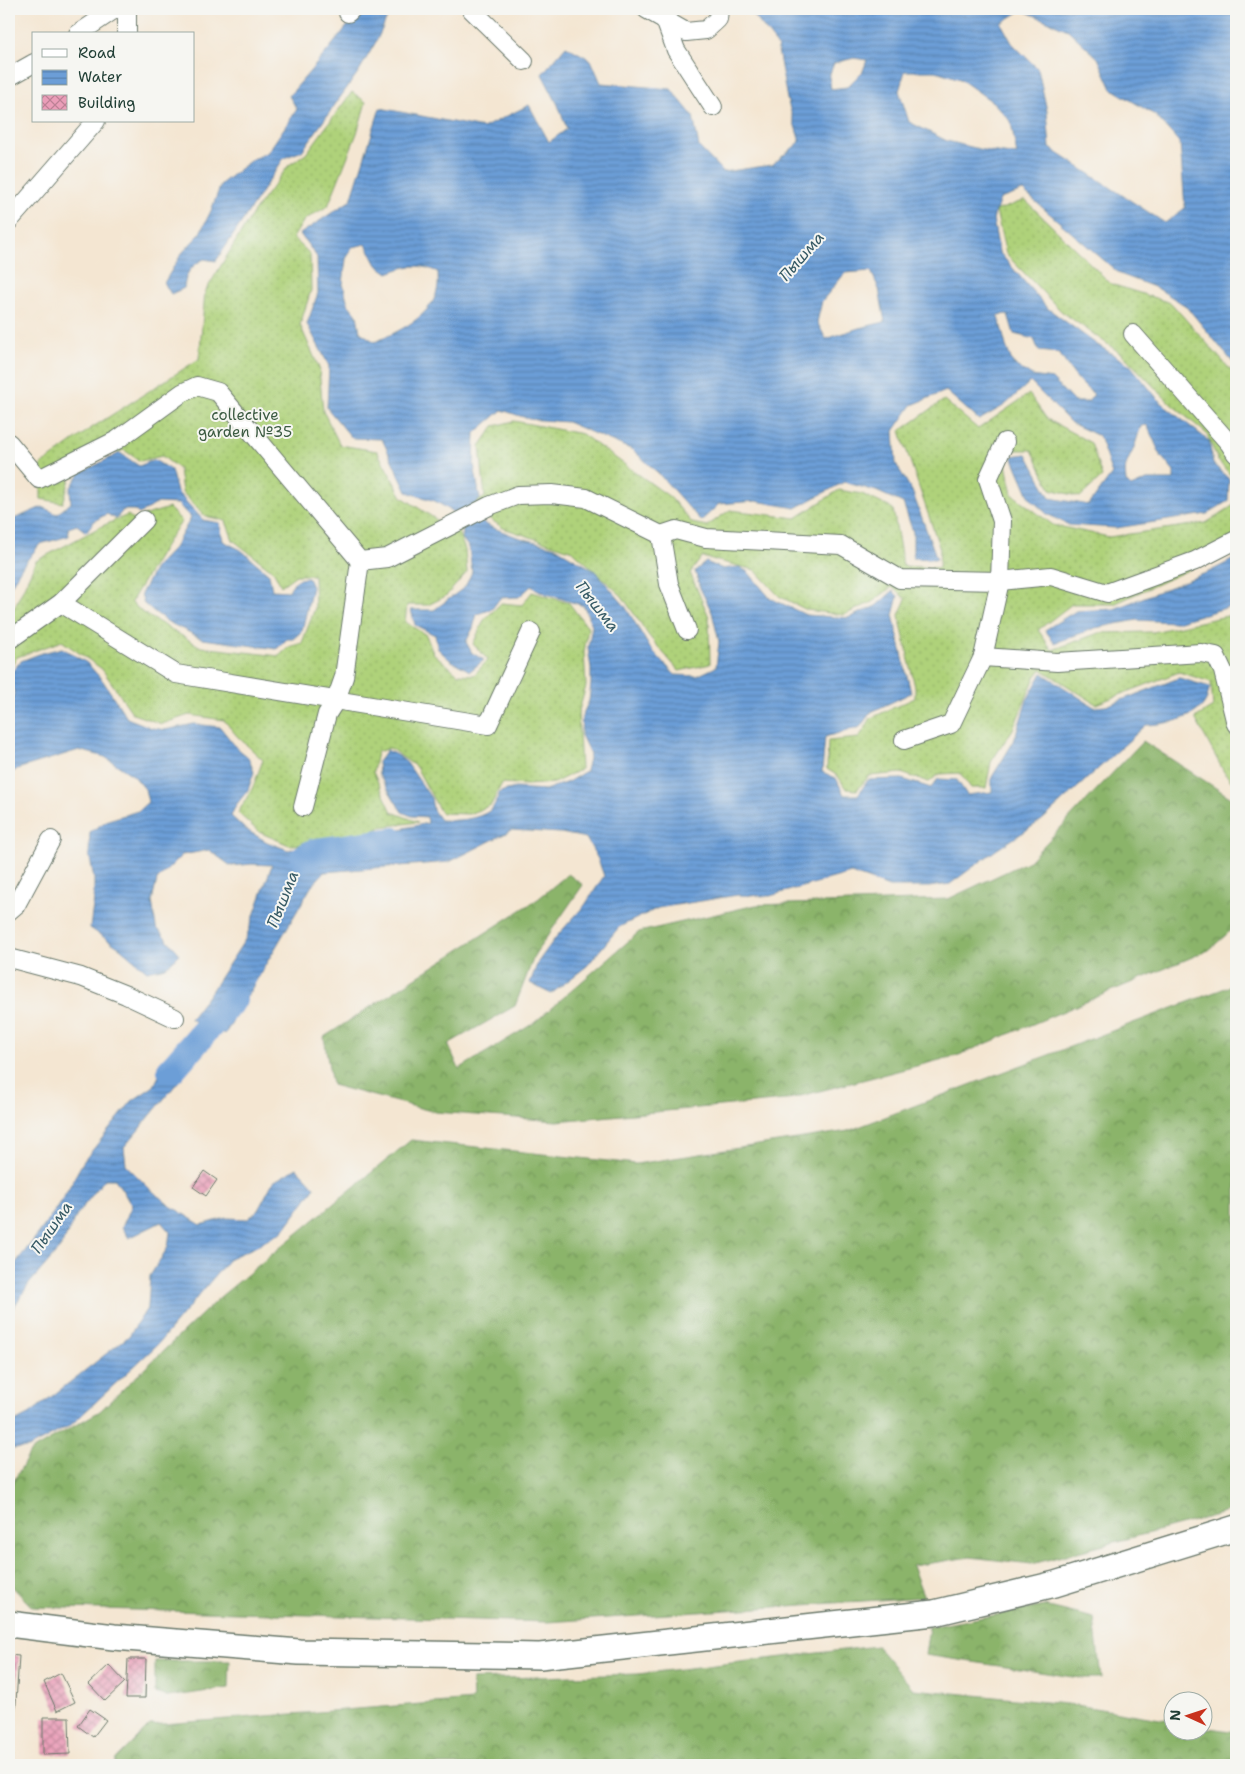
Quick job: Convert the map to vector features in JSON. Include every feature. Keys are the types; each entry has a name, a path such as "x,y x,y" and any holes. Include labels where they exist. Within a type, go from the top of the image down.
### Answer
{"street":[{"path":"81,32 115,9"},
{"path":"127,9 127,32"},
{"path":"471,9 524,62"},
{"path":"646,9 686,32 706,30 718,19 719,9"},
{"path":"665,20 676,50 713,108"},
{"path":"9,77 32,63"},
{"path":"9,221 95,122"},
{"path":"1134,334 1229,443 1236,454"},
{"path":"9,444 39,479 117,440 182,393 197,386 218,392 360,561 344,677 336,700 327,714 303,807"},
{"path":"904,740 951,724 983,657 1000,581 1002,522 988,479 1006,442"},
{"path":"360,561 387,558 489,506 518,495 552,494 586,498 668,532 706,538 841,545 900,579 1000,581 1051,576 1107,592 1195,561 1236,540"},
{"path":"9,640 61,603 144,520"},
{"path":"668,532 669,584 687,630"},
{"path":"61,603 176,674 488,725 531,632"},
{"path":"983,657 1057,662 1201,652 1216,656 1223,671 1236,724"},
{"path":"9,910 16,905 51,840"},
{"path":"9,958 81,977 175,1018"},
{"path":"9,1624 114,1637 299,1652 540,1656 934,1612 1056,1584 1236,1528"}],"green space":[{"name":"collective garden №35","path":"352,92 366,102 357,133 328,206 304,220 293,238 310,254 311,290 300,325 319,368 323,411 340,445 377,451 402,497 443,524 485,497 480,446 494,426 514,421 582,434 670,497 692,523 707,526 730,510 796,518 839,490 862,494 893,509 903,566 939,568 940,549 900,431 944,400 978,429 1029,394 1047,419 1091,443 1102,477 1080,497 1051,489 1032,450 1012,450 1006,464 1012,494 1053,525 1109,537 1206,523 1234,505 1235,480 1218,461 1207,434 1171,404 1123,355 1061,311 1006,254 996,211 1025,200 1111,284 1171,303 1236,376 1236,548 1114,604 1072,604 1038,630 1052,650 1099,633 1153,632 1236,614 1236,787 1224,772 1195,718 1213,707 1211,682 1179,672 1096,704 1041,669 1035,677 1013,729 991,762 986,788 971,788 960,773 939,774 929,782 901,773 869,776 857,790 846,789 838,776 827,769 828,741 859,738 871,718 915,698 915,687 899,615 906,599 892,587 872,602 844,615 807,610 779,596 755,570 702,557 690,573 709,617 710,664 679,671 649,636 622,596 573,551 503,528 486,516 458,532 465,550 467,572 446,596 428,605 407,605 405,622 426,635 433,653 458,674 474,675 488,660 473,644 484,620 501,603 522,605 532,592 569,603 588,628 584,652 586,686 578,714 581,769 554,783 527,785 502,783 491,805 469,814 441,813 416,767 390,748 377,752 373,772 392,812 418,822 381,827 350,843 289,845 259,832 238,813 253,787 263,760 237,736 224,720 189,715 162,724 133,714 102,669 62,641 17,657 9,670 9,619 36,561 102,526 128,515 134,520 169,508 182,521 131,602 143,613 201,647 279,656 289,647 302,643 315,608 314,575 296,575 281,586 274,572 233,540 226,521 205,516 182,492 179,469 162,456 140,461 124,450 104,455 70,479 63,503 41,499 41,465 93,427 199,359 205,292 253,213 289,165 306,154"},
{"path":"1143,741 1236,801 1236,926 1209,950 959,1055 785,1100 557,1121 435,1112 332,1085 324,1037 538,899 568,874 583,885 535,954 515,1006 448,1044 459,1069 534,1023 639,932 756,905 948,899 1029,861"},
{"path":"1236,984 1236,1510 1032,1564 970,1557 912,1566 924,1597 547,1622 32,1607 9,1583 9,1489 31,1451 100,1411 220,1297 411,1140 636,1164 848,1131"},
{"path":"1045,1606 1094,1618 1101,1678 1080,1678 925,1655 929,1627"},
{"path":"877,1646 913,1689 1076,1705 1162,1719 1162,1742 1212,1742 1212,1728 1236,1732 1236,1765 115,1765 116,1759 150,1725 473,1700 472,1679 638,1674"},
{"path":"155,1661 230,1661 229,1688 168,1697 155,1693"}],"water":[{"path":"361,9 391,9 377,40 359,71 302,151 284,158 216,261 204,259 195,265 186,278 184,288 171,294 164,283 182,253 199,235 211,211 221,184 250,161 268,152 297,109 289,96"},
{"path":"755,9 1236,9 1236,366 1186,306 1157,288 1120,274 1023,191 1000,199 993,219 999,252 1046,307 1096,344 1130,365 1161,403 1209,441 1213,464 1229,479 1228,501 1207,514 1116,528 1069,525 1047,514 1030,498 1012,456 1027,454 1050,498 1089,505 1112,474 1099,436 1071,423 1030,382 1005,405 979,420 946,391 912,405 894,431 896,464 912,491 937,559 913,558 913,532 903,503 876,491 844,482 796,508 756,501 719,504 701,521 658,473 633,450 567,422 529,419 502,410 475,433 474,465 480,499 460,516 435,501 407,492 382,439 352,438 327,408 329,366 307,324 318,293 317,257 300,234 351,200 380,108 483,128 529,105 549,142 567,129 558,105 542,74 566,46 591,60 601,83 671,89 693,116 699,147 723,172 772,165 800,142 787,99 777,45 752,13","holes":["1022,10 1068,30 1098,58 1112,89 1155,115 1180,143 1185,208 1165,223 1050,148 1047,111 1038,69 1012,43 1001,23","854,58 867,60 863,71 847,87 831,89 829,76 834,63","905,71 936,71 960,79 994,103 1011,122 1017,155 983,150 947,141 909,122 899,91","366,244 377,265 388,273 413,266 424,267 438,272 438,286 434,300 421,316 375,342 360,332 357,315 348,304 343,284 346,259 352,247","871,271 879,289 885,322 826,339 817,322 822,301 845,273","1008,314 1014,334 1034,339 1039,351 1059,353 1079,381 1094,394 1088,402 1074,402 1052,379 1032,376 1013,364 998,315","1147,425 1161,456 1174,472 1174,480 1147,480 1131,487 1126,482 1125,472 1141,426"]},
{"path":"120,453 139,466 154,460 171,470 177,492 203,520 220,523 223,541 241,550 269,574 272,590 289,591 296,581 308,578 312,587 302,631 293,639 287,639 277,649 203,639 168,622 144,604 141,594 155,568 174,548 191,518 178,504 158,503 139,514 134,510 123,510 116,519 107,514 94,521 86,532 77,525 68,528 69,536 40,544 21,568 9,589 9,525 14,519 42,507 57,514 71,503 70,489 80,473"},
{"path":"477,519 491,527 517,537 555,547 595,571 625,606 650,648 675,675 697,676 716,667 719,642 712,612 700,588 695,571 706,562 723,569 739,567 748,572 770,598 806,615 848,618 876,606 893,591 898,596 893,615 911,693 871,712 860,727 825,737 822,772 836,778 844,795 858,795 868,780 902,779 931,788 938,779 957,780 967,795 992,792 992,777 1014,741 1027,700 1042,673 1094,707 1106,706 1179,678 1210,687 1206,700 1194,713 1179,720 1146,725 1042,820 996,850 950,884 929,887 889,887 851,873 770,896 737,895 658,908 619,927 587,966 551,994 530,983 538,962 556,937 585,905 604,876 598,859 586,838 561,833 512,830 449,862 324,872 311,887 225,1034 190,1019 210,993 246,938 272,865 231,866 209,850 182,855 157,880 152,901 156,927 180,954 166,967 147,971 120,948 90,928 94,898 94,878 89,854 90,832 108,820 138,811 148,802 145,789 134,776 105,757 79,750 17,769 9,775 9,726 14,693 10,674 21,661 62,648 87,663 103,681 127,718 152,728 165,730 194,724 220,727 236,747 248,757 254,772 248,790 236,805 231,816 245,829 267,842 288,850 305,847 355,849 382,831 428,823 427,817 412,816 402,812 379,775 378,762 387,750 407,763 431,798 433,810 440,820 460,820 480,816 491,810 500,792 515,788 545,790 568,782 586,771 590,754 581,735 582,716 589,701 591,684 588,648 592,626 584,606 544,593 531,586 519,597 500,598 492,609 477,614 466,642 472,653 484,660 470,671 450,660 438,649 435,635 415,625 411,610 434,610 465,587 472,572 469,548 462,538 464,525"},
{"path":"1236,558 1236,605 1176,622 1137,620 1095,628 1055,643 1045,630 1076,611 1114,609 1211,571"},
{"path":"188,1035 205,1052 124,1147 126,1165 169,1205 201,1225 226,1218 248,1219 258,1210 273,1182 297,1168 315,1187 283,1231 253,1248 230,1258 157,1345 71,1425 28,1448 9,1449 9,1425 28,1415 129,1336 148,1307 150,1276 168,1247 170,1232 161,1222 129,1238 122,1227 132,1205 115,1179 105,1179 78,1213 60,1248 29,1284 9,1314 9,1272 42,1229 66,1193 83,1162 132,1101 154,1086 166,1061"}],"building":[{"path":"204,1171 217,1180 206,1196 193,1187"},
{"path":"9,1655 19,1656 12,1765 9,1765"},
{"path":"128,1659 146,1659 145,1698 126,1698"},
{"path":"109,1665 125,1682 105,1701 89,1684"},
{"path":"61,1673 75,1702 57,1711 44,1682"},
{"path":"90,1709 106,1720 93,1737 78,1726"},
{"path":"43,1717 69,1717 70,1754 43,1755"}],"waterway":[{"name":"Пышма","path":"304,858 315,852 394,841"},
{"name":"Пышма","path":"171,1070 233,999"}]}
